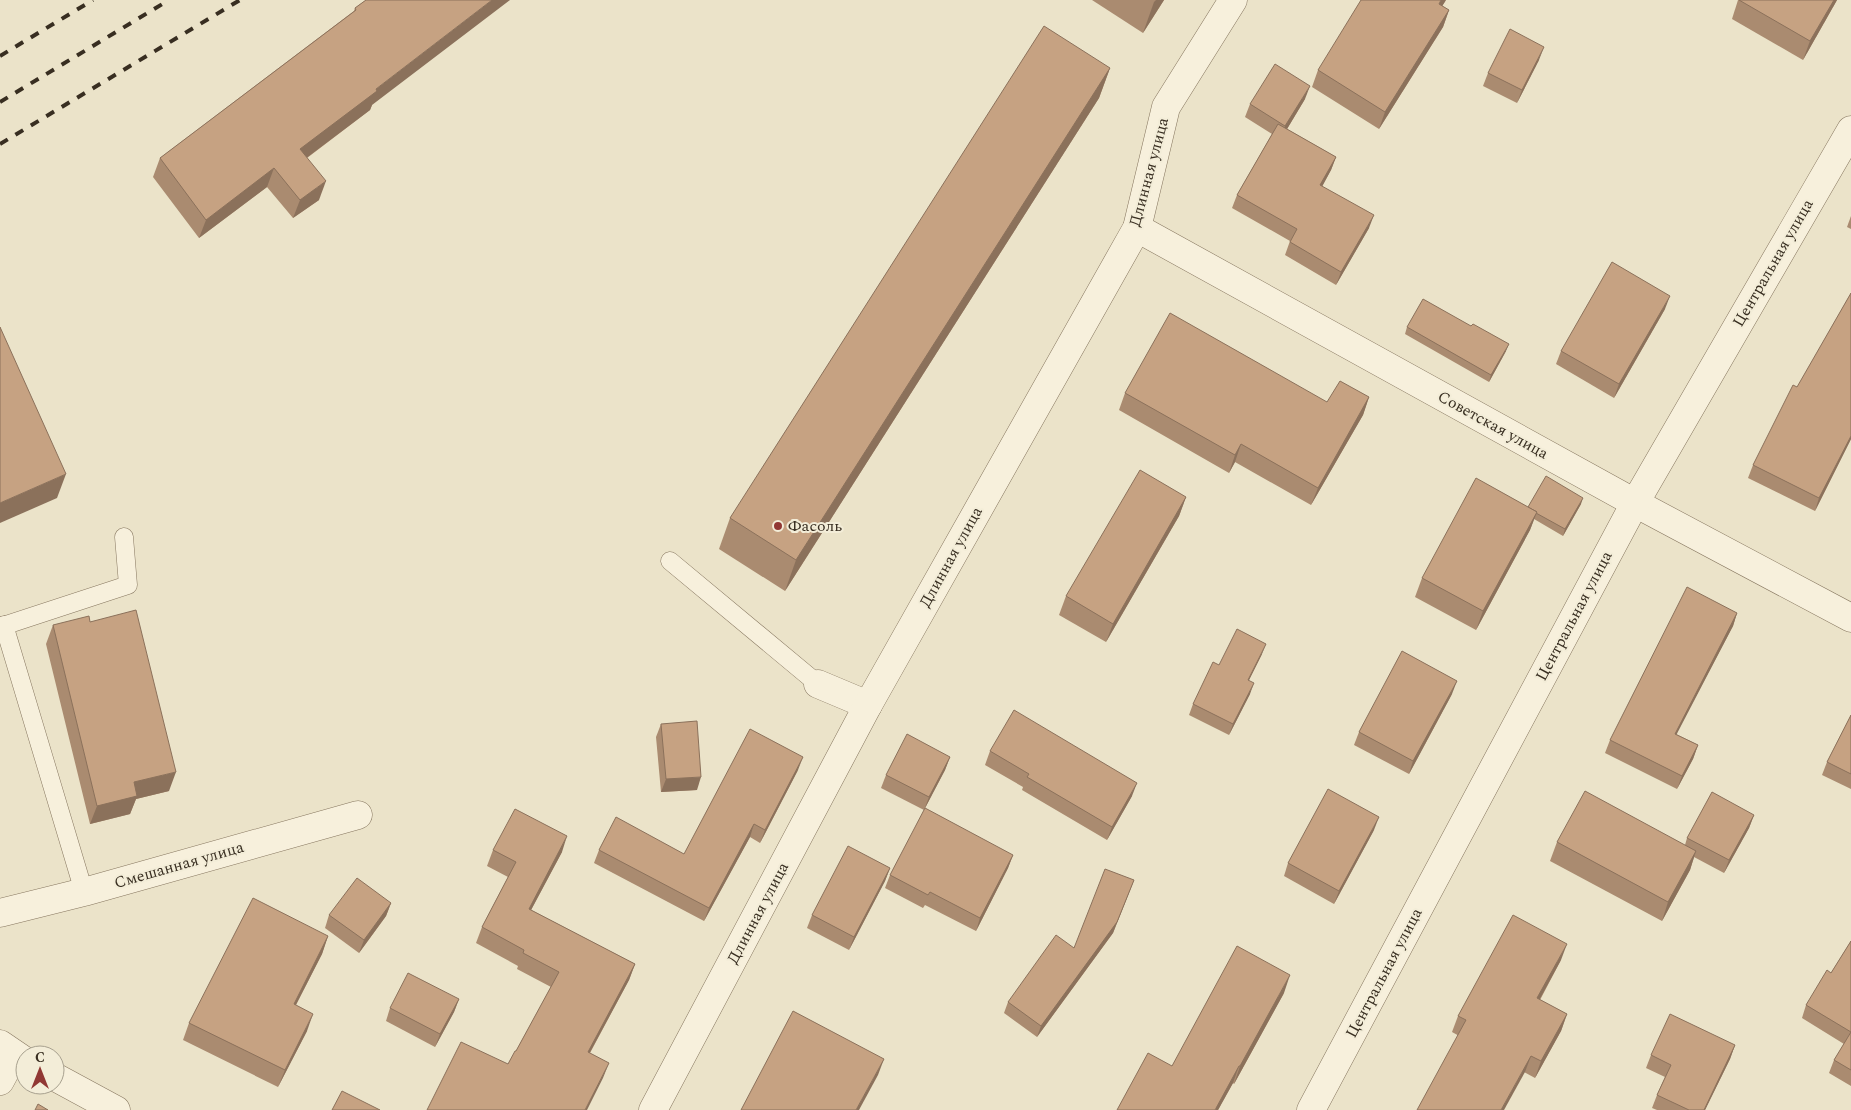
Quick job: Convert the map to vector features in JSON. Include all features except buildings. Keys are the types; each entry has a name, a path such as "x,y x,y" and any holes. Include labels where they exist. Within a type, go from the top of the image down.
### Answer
{"street":[{"name":"Длинная улица","path":"653,1110 868,706 1137,228 1166,107 1233,0"},
{"name":"Центральная улица","path":"1311,1110 1635,503 1851,130"},
{"name":"Советская улица","path":"1137,228 1635,503 1851,618"},
{"path":"818,684 868,706"},
{"name":"Смешанная улица","path":"0,913 84,892 358,815"},
{"path":"0,1081 13,1054"},
{"path":"65,1082 116,1110"}],"lane":[{"path":"84,892 2,626 128,585 124,537"},
{"path":"670,562 818,684"}],"railway":[{"path":"0,56 93,0"},
{"path":"0,102 169,0"},
{"path":"0,144 240,0"}],"place":[{"name":"Фасоль","path":"778,526"}]}
